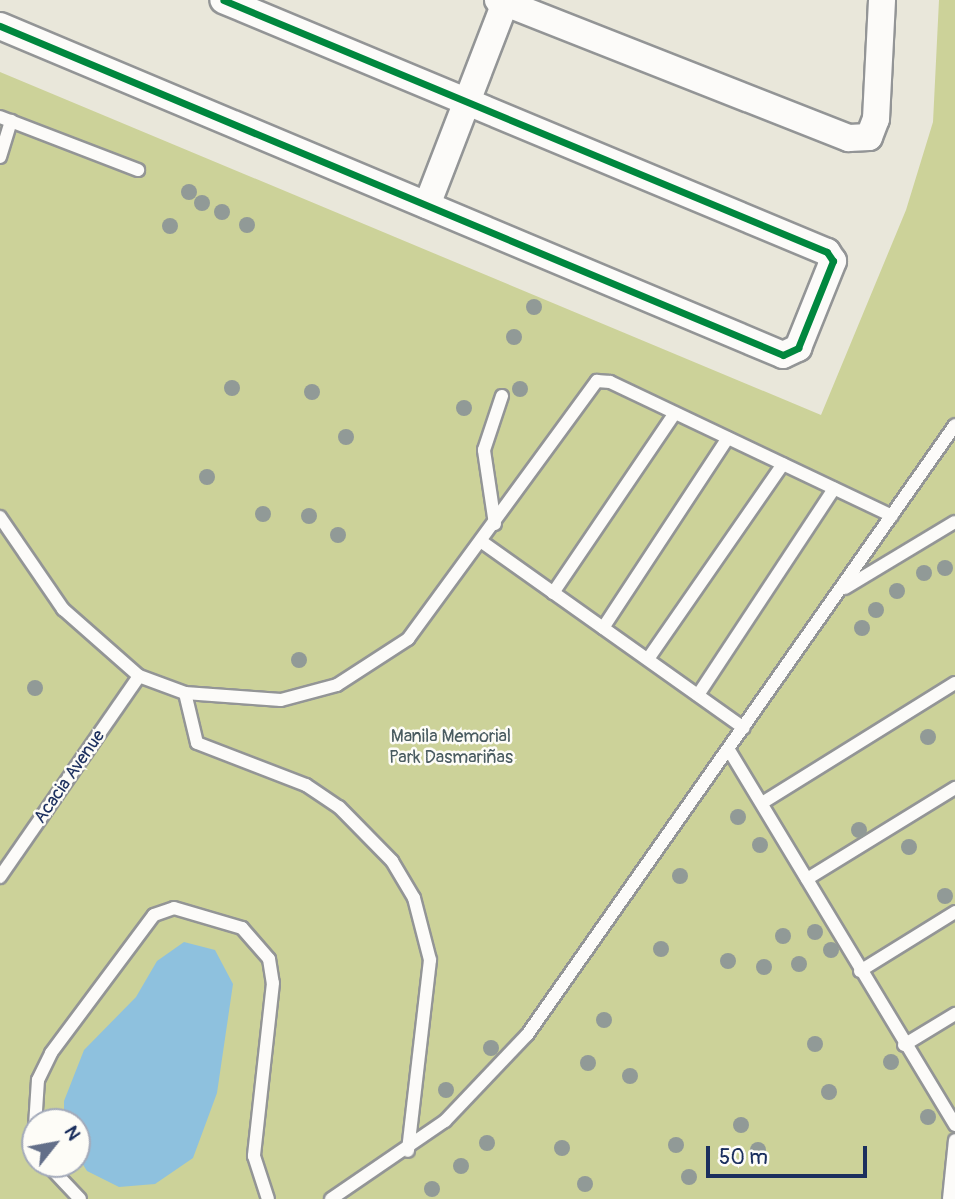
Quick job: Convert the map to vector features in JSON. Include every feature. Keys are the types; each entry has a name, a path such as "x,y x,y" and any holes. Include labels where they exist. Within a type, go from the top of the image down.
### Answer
{"street":[{"path":"0,26 783,355 798,348 833,261 827,252 223,0"},
{"path":"427,205 502,1 849,138 869,137 876,119 882,0"}],"lane":[{"path":"0,157 6,119 138,170"},
{"path":"0,517 63,609 139,676 185,693 281,700 337,685 408,639 482,542 597,381 675,413 892,516"},
{"path":"495,524 484,450 502,396"},
{"path":"553,593 675,413"},
{"path":"331,1199 408,1150 527,1035 730,750 955,426"},
{"path":"603,628 728,438"},
{"path":"648,659 783,464"},
{"path":"698,695 834,489"},
{"path":"838,592 955,522"},
{"path":"482,542 744,727"},
{"name":"Acacia Avenue","path":"0,877 139,676"},
{"path":"762,803 955,683"},
{"path":"185,693 197,743 306,785 339,807 392,861 414,898 430,960 408,1150"},
{"path":"730,750 904,1045 955,1125"},
{"path":"807,879 955,788"},
{"path":"36,1108 38,1080 51,1053 154,915 174,908 242,928 269,959 273,983 254,1156 268,1199"},
{"path":"860,971 955,912"},
{"path":"904,1045 955,1014"},
{"path":"949,1199 955,1140"},
{"path":"60,1178 80,1199"}],"green space":[{"name":"Manila Memorial Park Dasmariñas","path":"939,0 955,0 955,1199 0,1199 0,72 821,415 906,210 933,122"}],"water":[{"path":"184,942 215,950 233,984 217,1093 193,1158 155,1184 119,1187 91,1173 91,1108 64,1108 64,1101 84,1050 136,997 157,961"}],"cycle path":[{"path":"0,26 783,355 798,348 833,261 827,252 223,0"}]}
